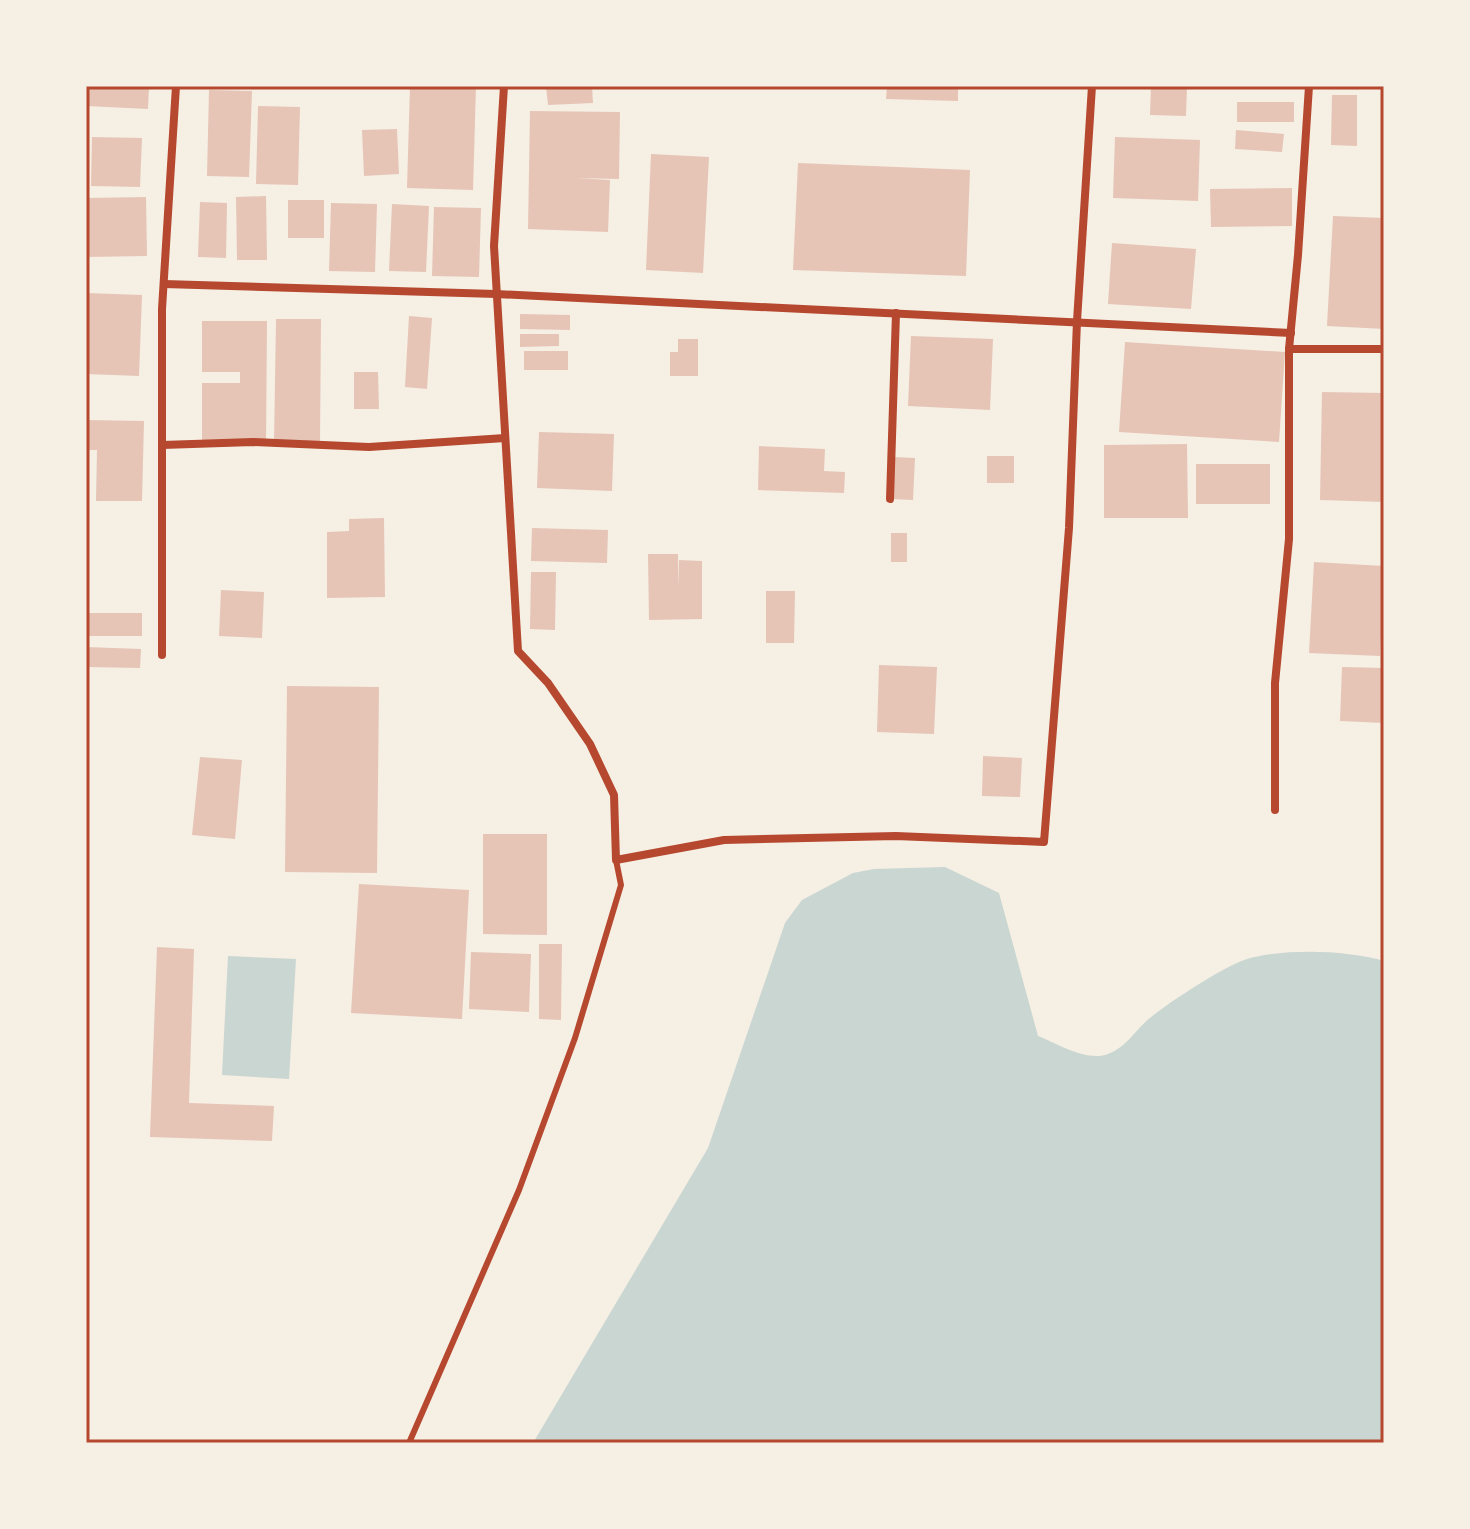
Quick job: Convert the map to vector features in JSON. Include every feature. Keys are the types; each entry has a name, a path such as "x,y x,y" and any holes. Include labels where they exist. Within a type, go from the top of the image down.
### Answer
{"street":[{"path":"162,655 164,284 176,86"},
{"path":"504,86 494,246 518,651 548,683 590,744 614,795 616,860 724,840 896,836 1044,842 1069,528 1077,321 1092,86"},
{"path":"1275,810 1275,683 1289,539 1289,349 1309,86"},
{"path":"164,284 496,294 1291,333"},
{"path":"890,499 896,313"},
{"path":"1289,349 1384,349"},
{"path":"162,445 253,442 369,447 505,438"}],"lane":[{"path":"409,1443 519,1190 575,1038 621,885 616,860"}],"shaded area":[{"path":"945,867 999,893 1038,1036 1091,1056 1115,1051 1169,1004 1210,977 1244,960 1314,952 1384,961 1384,1443 533,1443 708,1148 785,923 802,900 853,873 874,869"},
{"path":"228,956 296,959 289,1079 222,1075"}],"building":[{"path":"86,86 149,86 148,109 86,106"},
{"path":"410,86 476,86 473,190 407,188"},
{"path":"546,86 592,86 593,103 548,105"},
{"path":"887,86 958,86 958,101 886,99"},
{"path":"1151,86 1187,86 1186,116 1150,115"},
{"path":"209,90 252,91 249,177 207,176"},
{"path":"1332,95 1357,95 1357,146 1331,145"},
{"path":"1237,102 1294,102 1294,122 1237,122"},
{"path":"258,106 300,107 298,185 256,184"},
{"path":"530,111 620,112 619,179 576,178 610,180 608,232 528,229"},
{"path":"397,129 399,174 364,176 362,130"},
{"path":"1236,130 1284,134 1282,152 1235,149"},
{"path":"92,137 142,138 140,187 91,186"},
{"path":"1115,137 1200,140 1198,201 1113,198"},
{"path":"651,154 709,157 703,273 646,270"},
{"path":"798,163 970,170 966,276 793,270"},
{"path":"1292,188 1292,226 1211,227 1210,189"},
{"path":"266,196 267,260 237,260 236,197"},
{"path":"146,197 147,256 86,257 86,198"},
{"path":"288,200 324,200 324,238 288,238"},
{"path":"200,202 227,203 226,258 198,257"},
{"path":"331,203 377,204 375,272 329,271"},
{"path":"392,204 429,206 426,272 389,271"},
{"path":"434,207 481,208 479,277 432,276"},
{"path":"1333,216 1384,218 1384,329 1327,326"},
{"path":"1112,243 1196,249 1191,309 1108,304"},
{"path":"86,293 142,295 139,376 86,374"},
{"path":"520,314 570,315 570,330 520,329"},
{"path":"409,316 432,318 427,389 405,387"},
{"path":"276,319 321,319 320,444 274,443"},
{"path":"202,321 267,321 266,443 202,443 202,383 240,383 240,372 202,372"},
{"path":"520,334 559,334 559,346 520,347"},
{"path":"911,336 993,339 990,410 908,406"},
{"path":"678,339 698,339 698,376 670,376 670,352 678,352"},
{"path":"1125,342 1285,352 1279,442 1119,432"},
{"path":"524,351 568,351 568,370 524,370"},
{"path":"354,372 378,372 379,409 354,409"},
{"path":"1322,392 1384,393 1384,502 1320,500"},
{"path":"86,420 144,421 142,501 96,501 97,450 86,450"},
{"path":"539,432 614,434 612,491 537,488"},
{"path":"1187,444 1188,518 1104,518 1104,445"},
{"path":"759,446 825,449 824,471 845,472 844,493 758,490"},
{"path":"987,456 1014,456 1014,483 987,483"},
{"path":"893,457 915,458 913,500 891,499"},
{"path":"1196,464 1270,464 1270,504 1196,504"},
{"path":"384,518 385,597 327,598 327,532 349,531 349,519"},
{"path":"532,528 608,530 607,563 531,561"},
{"path":"891,533 907,533 907,562 891,562"},
{"path":"648,554 678,554 678,588 679,560 702,561 702,619 649,620"},
{"path":"1314,562 1384,566 1380,656 1309,653"},
{"path":"531,572 556,572 555,630 530,629"},
{"path":"221,590 264,592 262,638 219,636"},
{"path":"766,591 795,591 794,643 766,643"},
{"path":"86,613 142,613 142,636 86,636"},
{"path":"86,647 141,649 140,668 86,667"},
{"path":"879,665 937,667 934,734 877,732"},
{"path":"1342,667 1384,668 1384,723 1340,721"},
{"path":"287,686 379,687 377,873 285,872"},
{"path":"983,756 1022,758 1020,797 982,796"},
{"path":"200,757 242,760 235,839 192,835"},
{"path":"483,834 547,834 547,935 483,934"},
{"path":"359,884 469,890 462,1019 351,1013"},
{"path":"539,944 562,944 561,1020 539,1019"},
{"path":"157,947 194,949 189,1103 274,1106 272,1141 150,1137"},
{"path":"471,952 531,954 529,1012 469,1009"}]}
